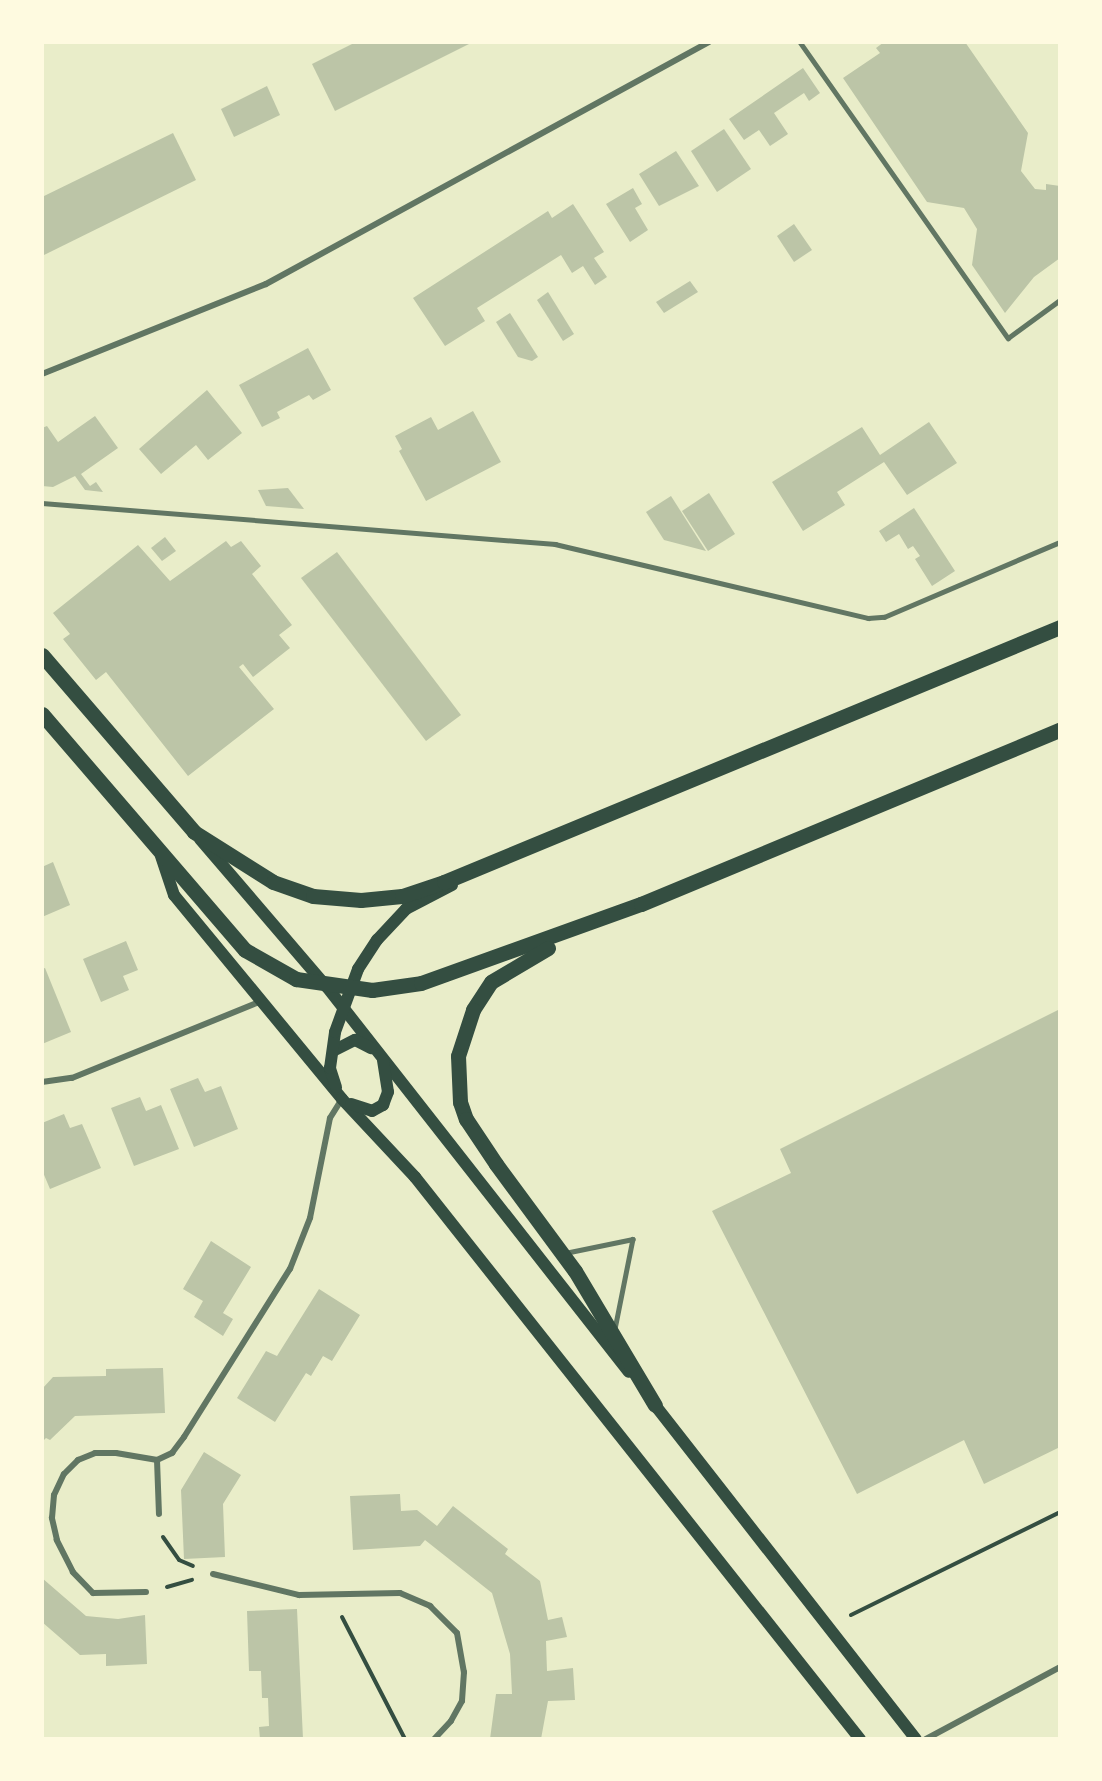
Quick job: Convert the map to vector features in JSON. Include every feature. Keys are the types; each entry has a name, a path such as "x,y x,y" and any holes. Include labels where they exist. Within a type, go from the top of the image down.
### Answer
{"main road":[{"path":"194,832 273,882 313,896 361,900 402,896 595,820 1060,627"},
{"path":"42,655 327,987 916,1739"},
{"path":"43,717 161,856 245,950 296,979 348,990 421,983 640,904 1060,730"},
{"path":"333,1051 355,1040 383,1058 388,1092 383,1105 372,1111 360,1110 342,1099 330,1068 333,1051 342,1007 348,990 377,940 406,909 595,820"},
{"path":"161,856 174,895 259,1002 342,1099 415,1177 860,1739"},
{"path":"640,904 523,960 491,982 473,1010 462,1038 457,1088 466,1119 562,1253 614,1332 655,1405"}],"street":[{"path":"42,374 266,284 709,42"},
{"path":"42,1082 72,1078 259,1002"},
{"path":"146,1592 93,1593 73,1572 57,1540 52,1518 54,1496 64,1474 78,1460 95,1453 158,1460 172,1453 184,1437 290,1269 310,1218 330,1118 342,1099"},
{"path":"158,1460 159,1514"},
{"path":"213,1574 299,1595 400,1593 430,1606 457,1633 464,1672 462,1701 451,1721 434,1739"},
{"path":"926,1739 1060,1667"}],"lane":[{"path":"800,42 1008,338 1060,300"},
{"path":"42,503 555,544 868,618 884,616 1060,542"},
{"path":"562,1253 633,1239 614,1332"}],"path":[{"path":"847,1618 1060,1512"},
{"path":"159,1514 162,1536 179,1560 213,1574"},
{"path":"146,1592 213,1574"},
{"path":"330,1593 405,1739"}],"building":[{"path":"356,42 473,42 335,111 312,64"},
{"path":"884,42 965,42 1028,133 1021,171 1035,189 1046,190 1046,184 1060,186 1060,258 1034,277 1005,313 972,265 977,229 964,208 927,202 843,78 880,53 876,48"},
{"path":"803,68 820,93 809,101 804,93 774,113 788,134 770,146 759,130 744,140 729,119"},
{"path":"267,86 280,115 234,137 221,109"},
{"path":"724,129 751,169 717,192 691,151"},
{"path":"173,133 196,180 42,256 42,197"},
{"path":"676,151 699,186 659,206 639,174"},
{"path":"633,188 642,204 635,208 648,230 630,242 606,204"},
{"path":"573,204 604,252 594,258 607,277 595,285 583,266 572,273 561,255 477,308 485,321 445,346 413,298 548,211 552,218"},
{"path":"794,224 812,250 794,262 777,236"},
{"path":"690,281 698,292 664,313 656,302"},
{"path":"548,292 574,334 563,341 537,300"},
{"path":"510,313 538,357 532,361 518,357 496,322"},
{"path":"308,348 331,390 313,400 309,395 277,412 280,418 262,427 239,385"},
{"path":"207,390 242,433 208,460 196,445 161,474 139,449"},
{"path":"473,411 501,462 426,501 399,451 402,449 395,436 431,417 438,430"},
{"path":"95,416 118,448 81,474 90,486 96,482 103,492 85,490 75,476 53,487 42,486 42,428 47,426 58,442"},
{"path":"929,422 957,463 907,495 884,462 837,492 845,505 803,531 772,482 862,427 880,455"},
{"path":"288,488 304,509 266,506 258,490"},
{"path":"709,493 735,534 708,551 682,511"},
{"path":"671,496 706,551 664,540 646,512"},
{"path":"914,508 955,571 932,586 915,559 920,556 913,546 908,549 899,534 886,542 879,531"},
{"path":"165,537 176,551 162,561 151,548"},
{"path":"226,541 231,547 241,541 261,566 252,574 292,625 279,635 290,648 253,677 243,664 239,667 274,709 188,776 106,672 96,680 63,639 70,634 53,613 138,545 170,581"},
{"path":"337,552 461,715 426,741 301,578"},
{"path":"53,862 70,905 42,917 42,867"},
{"path":"126,941 138,970 123,976 129,990 101,1002 83,959"},
{"path":"45,968 71,1032 42,1044 42,969"},
{"path":"1060,1009 1060,1447 984,1484 964,1440 857,1494 712,1211 791,1173 780,1149"},
{"path":"198,1078 205,1092 221,1086 238,1129 194,1147 170,1089"},
{"path":"140,1097 146,1111 161,1105 179,1149 134,1166 111,1108"},
{"path":"64,1114 70,1128 82,1124 101,1168 50,1189 42,1170 42,1123"},
{"path":"211,1241 251,1267 223,1313 233,1319 223,1336 194,1317 203,1301 183,1289"},
{"path":"319,1289 360,1315 332,1361 323,1356 311,1376 306,1373 275,1422 237,1398 266,1351 277,1356"},
{"path":"163,1368 165,1413 75,1416 50,1440 46,1438 42,1442 42,1389 53,1377 106,1376 106,1369"},
{"path":"204,1452 241,1475 223,1504 225,1557 184,1559 181,1490"},
{"path":"400,1494 401,1511 417,1510 437,1526 453,1506 508,1549 505,1554 540,1581 548,1620 562,1617 567,1637 546,1641 547,1671 573,1668 575,1700 548,1701 541,1739 490,1739 496,1694 512,1694 510,1654 492,1593 425,1540 420,1546 353,1550 350,1496"},
{"path":"42,1578 86,1616 118,1619 145,1615 147,1664 106,1666 106,1654 80,1655 42,1622"},
{"path":"297,1609 303,1739 260,1739 259,1727 269,1726 268,1698 262,1698 261,1671 249,1671 247,1611"}]}
